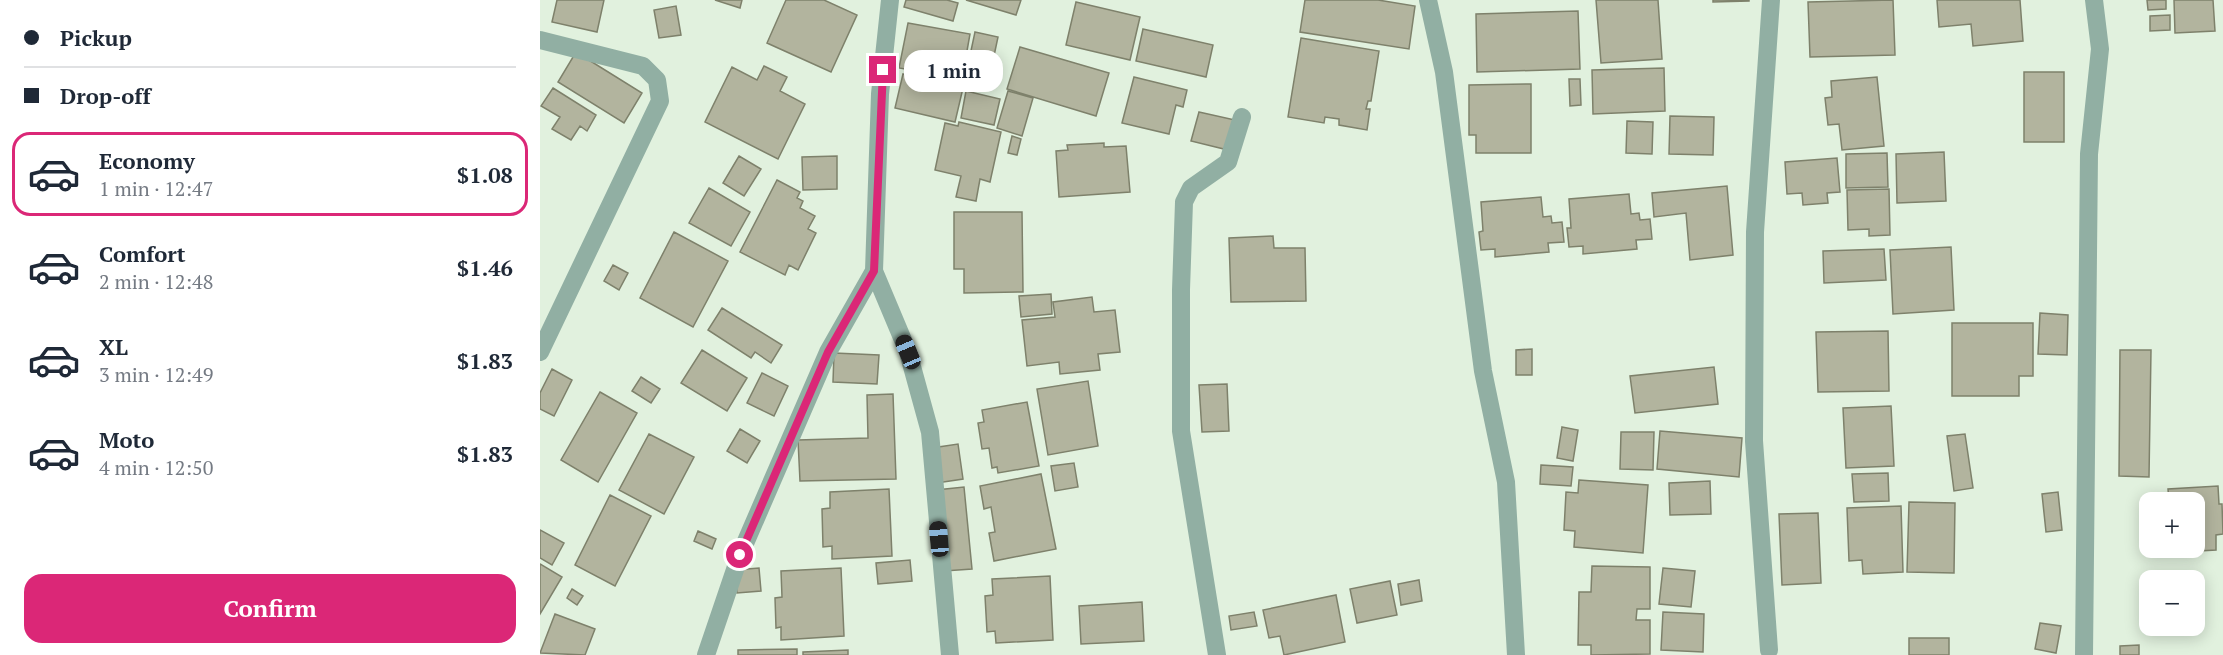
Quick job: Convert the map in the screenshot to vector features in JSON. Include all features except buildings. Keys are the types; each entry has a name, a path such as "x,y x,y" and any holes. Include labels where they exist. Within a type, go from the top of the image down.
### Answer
{"street":[{"path":"890,0 880,94 874,271 908,352 930,432 950,655"},
{"path":"1428,0 1444,72 1483,371 1506,482 1516,655"},
{"path":"1769,650 1754,441 1755,232 1771,0"},
{"path":"2084,655 2089,154 2100,49 2094,0"},
{"path":"540,40 643,66 657,80 660,101 540,352"},
{"path":"1217,655 1181,431 1181,290 1184,202 1191,188 1228,162 1242,117"},
{"path":"706,655 740,555 823,363 874,271"}],"route":[{"path":"740,555 828,352 874,271 880,94 883,70"}]}
